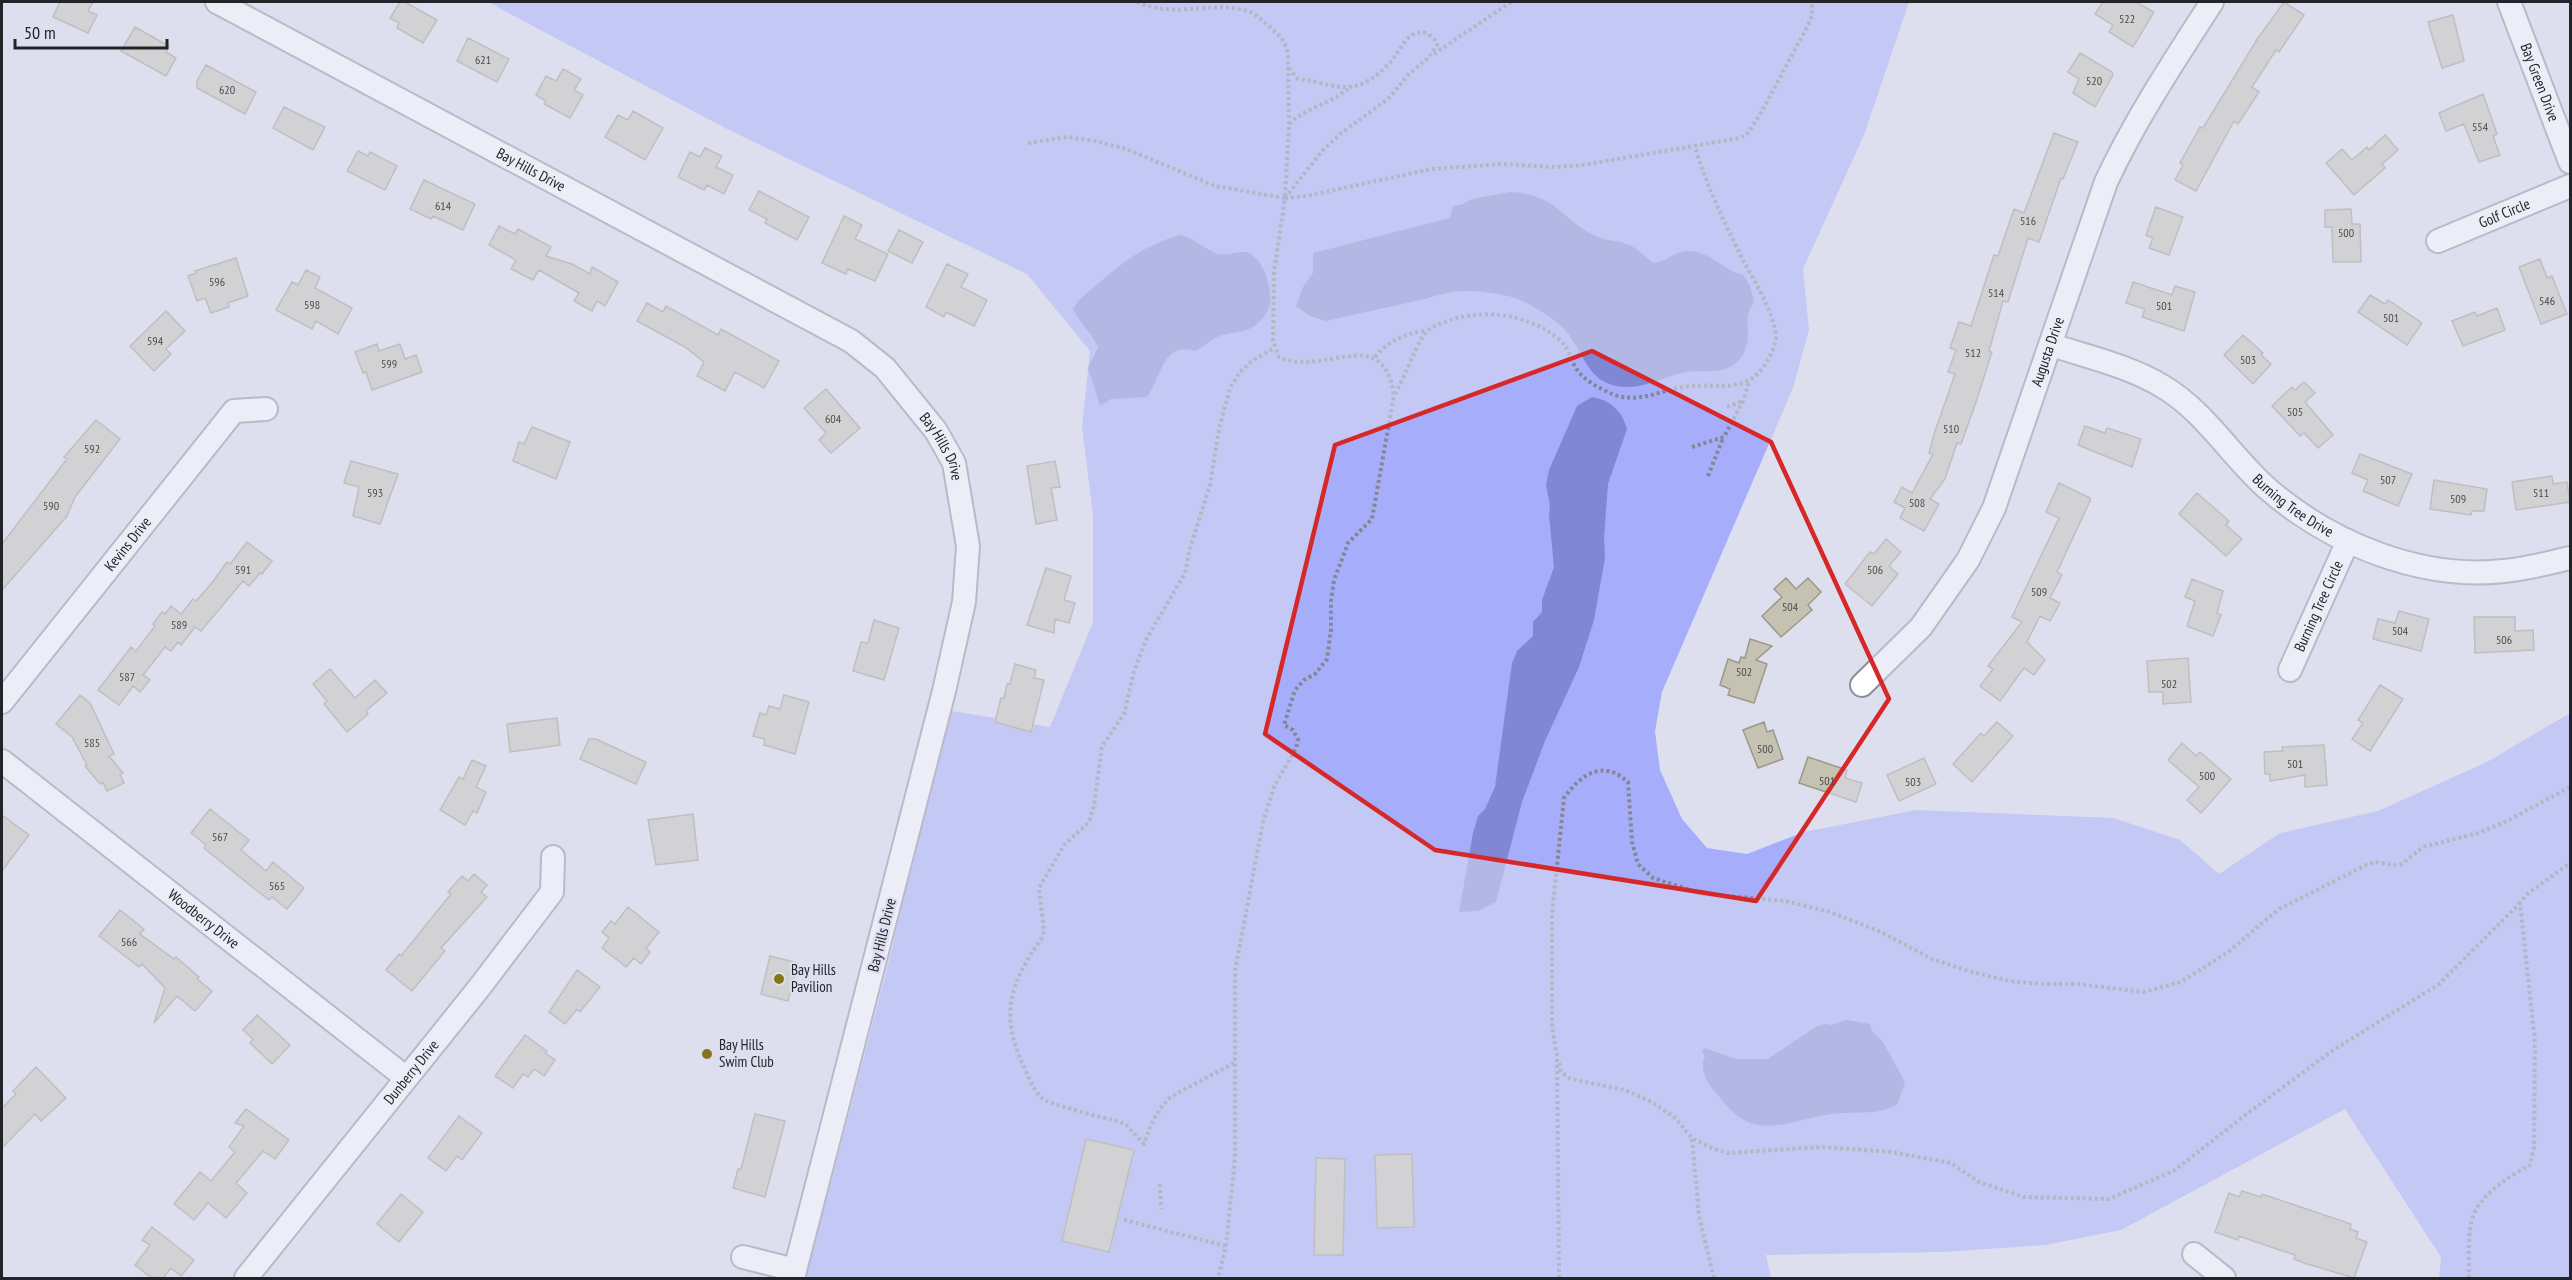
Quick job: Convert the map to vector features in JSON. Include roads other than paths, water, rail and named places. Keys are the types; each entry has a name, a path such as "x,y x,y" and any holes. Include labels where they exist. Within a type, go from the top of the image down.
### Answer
{"street":[{"name":"Bay Hills Drive","path":"217,2 851,341 885,368 915,401 936,431 954,463 968,546 964,602 944,691 852,1055 794,1274"},
{"name":"Augusta Drive","path":"1862,685 1921,627 1968,560 1994,508 2052,345 2106,182 2126,140 2152,95 2212,2"},
{"name":"Bay Green Drive","path":"2509,2 2571,162"},
{"name":"Golf Circle","path":"2438,241 2571,186"},
{"name":"Burning Tree Drive","path":"2052,345 2140,374 2164,386 2206,424 2270,490 2323,528 2348,541 2400,560 2461,572 2502,572 2571,558"},
{"name":"Kevins Drive","path":"2,702 234,411 266,409"},
{"name":"Burning Tree Circle","path":"2290,670 2348,541"},
{"name":"Woodberry Drive","path":"2,761 405,1077"},
{"name":"Dunberry Drive","path":"246,1278 405,1077 479,988 552,891 553,857"},
{"path":"2194,1254 2224,1278"},
{"path":"743,1257 794,1274"}],"place":[{"name":"Bay Hills Pavilion","path":"779,979"},
{"name":"Bay Hills Swim Club","path":"707,1054"}]}
